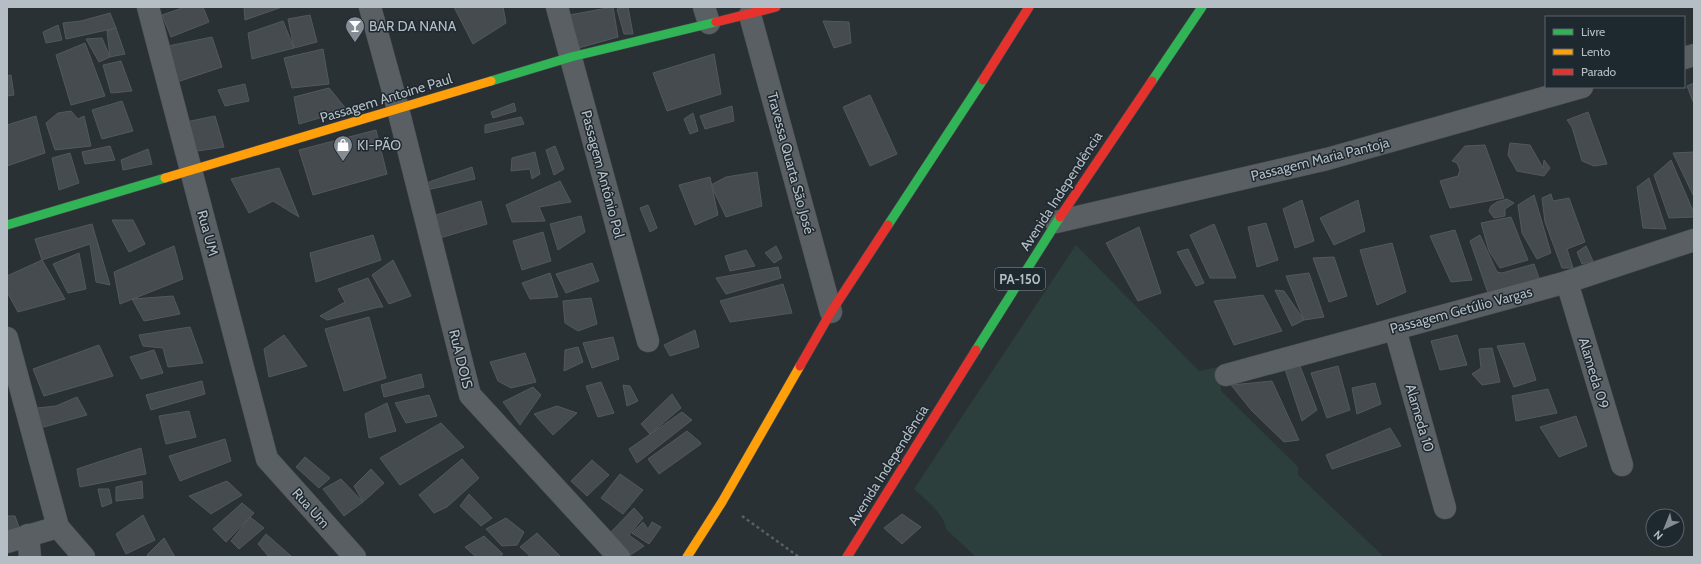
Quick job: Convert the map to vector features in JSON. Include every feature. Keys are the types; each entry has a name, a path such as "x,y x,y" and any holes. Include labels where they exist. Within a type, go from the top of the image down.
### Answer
{"main road":[{"name":"Passagem Antoine Paul","path":"7,225 398,109 706,15 750,15 776,7"},
{"path":"687,557 722,502 831,312 1029,7"},
{"name":"Avenida Independência","path":"852,555 1056,222 1202,7"}],"street":[{"name":"Rua UM","path":"148,7 267,459"},
{"path":"370,7 398,109"},
{"name":"Passagem Antônio Pol","path":"557,7 648,341"},
{"name":"Travessa Quarta São José","path":"750,15 831,312"},
{"name":"Passagem Maria Pantoja","path":"1056,222 1327,159 1578,88"},
{"name":"RuA DOIS","path":"398,109 470,395 619,557"},
{"name":"Passagem Getúlio Vargas","path":"1226,375 1566,282 1694,240"},
{"name":"Alameda 09","path":"1566,282 1622,465"},
{"name":"Alameda 10","path":"1395,329 1445,508"},
{"path":"7,338 58,527 84,557"},
{"name":"Rua Um","path":"267,459 355,557"},
{"path":"7,542 58,527"},
{"path":"28,535 30,557"}],"path":[{"path":"722,502 799,557"}],"shaded area":[{"path":"1076,245 1199,371 1219,367 1221,391 1298,467 1298,475 1384,557 976,557 946,529 942,518 938,513 914,489"}],"building":[{"path":"185,7 203,7 209,22 171,37 162,15"},
{"path":"244,7 282,7 245,20"},
{"path":"454,7 503,7 506,23 473,44"},
{"path":"613,7 618,37 575,49 564,16"},
{"path":"628,7 633,34 624,34 617,9"},
{"path":"110,13 116,28 66,39 63,23 81,21"},
{"path":"310,15 317,42 294,48 288,19"},
{"path":"283,21 294,48 252,59 248,33"},
{"path":"823,21 849,22 851,43 834,48"},
{"path":"58,25 62,40 46,43 43,32"},
{"path":"116,28 125,54 110,57 107,31"},
{"path":"212,37 222,67 177,82 168,46"},
{"path":"102,38 110,57 99,62 86,39"},
{"path":"85,43 105,96 71,105 56,55"},
{"path":"323,49 329,84 292,88 284,58"},
{"path":"714,54 721,94 667,111 653,73"},
{"path":"121,61 132,91 111,93 103,65"},
{"path":"11,75 14,95 7,96 7,76"},
{"path":"1694,83 1694,104 1687,86"},
{"path":"245,84 249,101 225,106 218,90"},
{"path":"329,88 347,110 299,124 294,97"},
{"path":"870,95 897,154 870,166 843,107"},
{"path":"122,101 133,131 102,139 92,110"},
{"path":"514,103 516,111 493,118 491,112"},
{"path":"732,106 734,121 705,129 700,116"},
{"path":"71,111 78,119 84,116 91,146 55,150 46,123 58,113"},
{"path":"1588,112 1607,164 1594,166 1582,161 1572,127 1567,120"},
{"path":"693,113 698,131 690,134 684,119"},
{"path":"36,116 45,153 7,166 7,125"},
{"path":"215,116 224,147 191,152 181,123"},
{"path":"521,117 524,124 485,133 485,125"},
{"name":"KI-PÃO","path":"376,130 387,174 313,195 299,150"},
{"path":"1510,143 1530,145 1543,168 1544,160 1550,168 1544,176 1517,171 1508,155"},
{"path":"1485,145 1504,198 1450,208 1440,181 1458,176 1460,170 1457,163 1452,161 1465,146"},
{"path":"110,146 115,160 85,164 82,152"},
{"path":"555,146 564,169 554,175 546,150"},
{"path":"148,149 152,164 123,170 121,160"},
{"path":"535,152 540,174 532,179 530,169 511,171 512,158"},
{"path":"1694,152 1694,197 1673,153"},
{"path":"70,153 79,183 59,190 52,158"},
{"path":"1671,160 1694,213 1694,217 1669,218 1654,175"},
{"path":"472,167 475,179 427,190 429,182"},
{"path":"279,168 299,217 273,201 249,213 231,179"},
{"path":"757,172 762,206 726,217 711,185 726,177"},
{"path":"710,177 718,215 695,225 679,185"},
{"path":"1649,178 1666,229 1643,228 1637,187"},
{"path":"560,181 571,202 539,207 545,221 512,222 506,205"},
{"path":"1551,194 1553,201 1569,198 1585,242 1567,249 1573,268 1562,268 1545,222 1542,198"},
{"path":"1534,195 1551,253 1537,259 1522,233 1518,205"},
{"path":"1507,199 1514,203 1505,209 1505,216 1494,218 1489,211 1491,206 1497,202"},
{"path":"1302,200 1314,241 1295,248 1283,209"},
{"path":"1358,200 1365,231 1334,245 1320,218"},
{"path":"481,201 487,224 440,238 436,215"},
{"path":"648,205 657,228 650,232 640,208"},
{"path":"581,216 585,232 558,250 550,224"},
{"path":"1511,217 1528,260 1500,268 1489,251 1481,223"},
{"path":"112,220 133,220 145,244 129,252"},
{"path":"1266,223 1278,260 1257,267 1248,227"},
{"path":"92,224 110,285 96,282 90,244 42,260 35,239"},
{"path":"1214,224 1236,278 1210,278 1190,235"},
{"path":"1139,227 1161,293 1138,301 1106,243"},
{"path":"1455,230 1472,280 1451,282 1430,236"},
{"path":"543,232 551,261 522,270 513,241"},
{"path":"373,235 381,260 316,282 310,253"},
{"path":"1480,235 1497,272 1502,273 1534,264 1539,278 1505,293 1488,293 1470,241"},
{"path":"1392,243 1406,292 1377,305 1360,250"},
{"path":"174,246 183,279 120,304 114,272"},
{"path":"776,246 782,258 774,263 765,253"},
{"path":"1586,246 1593,261 1582,264 1577,252"},
{"path":"1188,249 1204,283 1196,286 1177,252"},
{"path":"746,250 755,266 730,271 725,256"},
{"path":"79,253 86,289 68,293 53,264"},
{"path":"1334,257 1347,296 1329,302 1313,258"},
{"path":"42,260 65,299 18,312 7,292 7,276"},
{"path":"393,260 411,296 389,304 372,275"},
{"path":"592,263 599,281 566,293 556,274"},
{"path":"778,267 781,278 726,294 716,278"},
{"path":"550,273 558,297 530,299 522,283"},
{"path":"1309,273 1324,317 1304,320 1286,276"},
{"path":"368,278 383,307 327,320 320,316 345,302 338,289"},
{"path":"783,284 792,313 730,322 720,301"},
{"path":"1275,290 1284,291 1304,320 1292,326"},
{"path":"1263,295 1282,331 1234,345 1214,301"},
{"path":"173,296 180,314 144,321 132,299"},
{"path":"591,298 597,324 578,331 565,323 563,301"},
{"path":"369,317 386,378 344,391 325,329"},
{"path":"190,327 203,363 168,367 163,348 143,346 139,335"},
{"path":"695,330 699,347 670,356 664,345"},
{"path":"284,335 307,366 269,377 264,349"},
{"path":"1457,335 1467,365 1440,370 1431,341"},
{"path":"613,337 619,359 592,368 583,343"},
{"path":"1524,343 1536,380 1514,387 1497,346"},
{"path":"99,345 113,376 44,396 33,369"},
{"path":"578,347 583,362 564,371 565,350"},
{"path":"1492,348 1500,382 1482,385 1472,374 1481,368 1479,349"},
{"path":"154,350 163,373 141,379 130,357"},
{"path":"525,353 536,382 511,388 498,381 490,362"},
{"path":"1300,366 1317,410 1302,421 1285,369"},
{"path":"1338,366 1350,410 1327,418 1311,373"},
{"path":"421,374 424,387 384,397 381,385"},
{"path":"202,381 205,394 151,410 146,395"},
{"path":"1272,381 1299,440 1284,442 1252,411 1231,385"},
{"path":"601,382 614,413 598,417 586,386"},
{"path":"1375,383 1381,404 1357,414 1352,388"},
{"path":"623,385 630,386 638,401 627,406"},
{"path":"533,387 541,395 520,425 503,402"},
{"path":"1548,389 1557,413 1516,421 1512,396"},
{"path":"672,394 681,408 650,434 641,424"},
{"path":"429,395 437,416 406,423 395,403"},
{"path":"77,397 87,415 33,430 37,408 56,406"},
{"path":"387,403 396,431 369,438 365,414"},
{"path":"557,406 577,413 553,435 534,414"},
{"path":"189,411 196,437 166,444 159,416"},
{"path":"682,412 692,420 637,463 629,449"},
{"path":"1576,416 1587,446 1559,457 1540,427"},
{"path":"441,423 464,447 400,485 380,458"},
{"path":"1390,428 1401,446 1332,469 1326,455"},
{"path":"687,431 701,444 659,474 648,459"},
{"path":"225,439 231,461 180,481 169,456"},
{"path":"141,448 146,474 80,487 77,469"},
{"path":"305,457 330,478 319,488 296,467"},
{"path":"462,459 479,478 447,507 434,513 419,495"},
{"path":"592,460 609,475 587,496 571,481"},
{"path":"371,469 384,483 363,502 354,486"},
{"path":"620,474 643,490 623,514 601,498"},
{"path":"341,479 363,502 344,516 323,489"},
{"path":"142,481 143,498 116,501 116,487"},
{"path":"227,481 242,495 211,514 189,496"},
{"path":"98,489 109,489 112,503 102,507"},
{"path":"469,494 492,518 481,526 460,506"},
{"path":"242,503 254,513 226,542 213,529"},
{"path":"634,508 643,518 629,535 644,546 629,556 611,532"},
{"path":"902,514 921,527 902,544 884,528"},
{"path":"143,515 155,540 126,554 116,534"},
{"path":"7,516 15,516 20,530 7,535"},
{"path":"250,517 264,528 239,549 231,541"},
{"path":"506,518 524,532 517,545 502,546 486,529"},
{"path":"643,522 648,529 652,522 661,527 649,544 632,533"},
{"path":"537,533 560,556 559,557 531,557 520,547"},
{"path":"266,534 291,556 269,557 258,544"},
{"path":"484,536 503,554 499,557 476,557 465,547"},
{"path":"164,538 175,557 148,557 147,555"}],"traffic: fast":[{"path":"1152,81 1202,7"},
{"path":"491,81 571,57 716,22"},
{"path":"888,225 983,80"},
{"path":"7,225 165,178"},
{"path":"976,350 1060,217"}],"traffic: slow":[{"path":"165,178 491,81"},
{"path":"687,557 722,502 800,366"}],"traffic: jam":[{"path":"716,22 776,7"},
{"path":"983,80 1029,7"},
{"path":"1060,217 1152,81"},
{"path":"800,366 831,312 888,225"},
{"path":"847,557 976,350"}],"place":[{"name":"BAR DA NANA","path":"355,43"},
{"name":"KI-PÃO","path":"343,162"}]}
